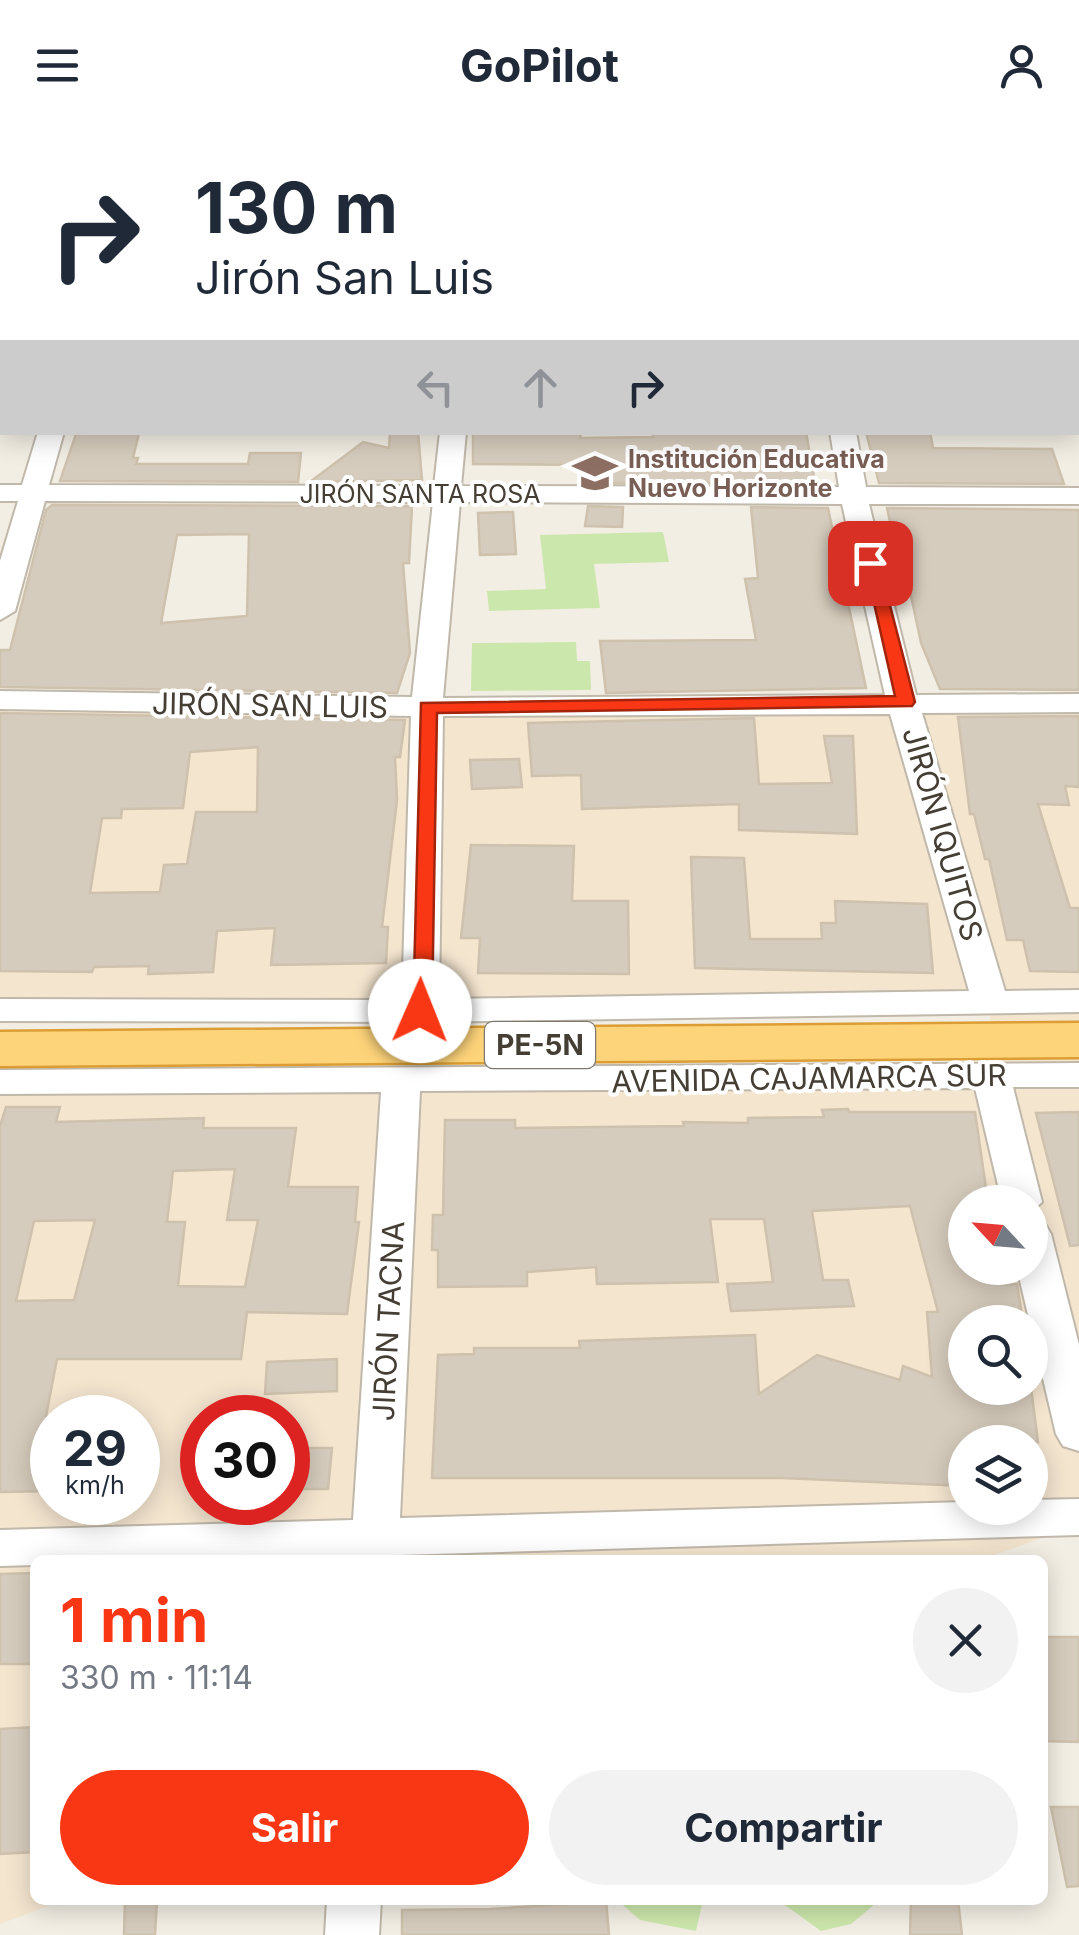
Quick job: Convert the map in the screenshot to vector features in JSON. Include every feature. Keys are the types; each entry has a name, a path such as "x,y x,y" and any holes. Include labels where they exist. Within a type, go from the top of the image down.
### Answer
{"highway":[{"name":"PE-5N","path":"0,1049 1079,1040"}],"street":[{"path":"0,611 50,435"},
{"path":"420,1011 428,707 453,435"},
{"name":"JIRÓN IQUITOS","path":"843,435 852,494 990,1002"},
{"name":"JIRÓN SANTA ROSA","path":"0,493 1079,496"},
{"name":"JIRÓN SAN LUIS","path":"0,700 428,707 1079,703"},
{"path":"0,1010 420,1011 1079,1002"},
{"name":"AVENIDA CAJAMARCA SUR","path":"0,1082 1079,1075"},
{"path":"991,1076 1018,1185"},
{"name":"JIRÓN TACNA","path":"375,1550 402,1081"},
{"path":"1042,1285 1079,1434"},
{"path":"0,1548 375,1550 1079,1517"},
{"path":"352,1935 354,1905"}],"shaded area":[{"path":"0,700 1079,703 1079,1409 1046,1285 1048,1185 1020,1185 1013,1160 1018,1185 948,1185 948,1285 1035,1285 1041,1305 948,1305 948,1405 1048,1405 1048,1329 1079,1434 1079,1524 995,1555 30,1555 30,1905 51,1905 0,1924 0,1082 991,1075 990,1002 0,1007"}],"green space":[{"path":"663,532 669,562 594,564 600,608 489,611 487,591 546,589 540,535"},
{"path":"576,642 577,661 590,661 591,690 471,691 472,643"},
{"path":"623,1905 702,1905 696,1931 640,1920"},
{"path":"785,1905 874,1905 851,1924 821,1931"}],"building":[{"path":"76,435 139,435 133,458 138,458 136,464 248,464 250,453 301,453 298,482 60,481"},
{"path":"390,435 418,435 422,480 310,482 363,442 389,448"},
{"path":"473,435 807,435 815,483 590,483 592,465 473,464"},
{"path":"867,435 931,435 933,448 1052,449 1064,484 879,483"},
{"path":"52,505 412,506 409,563 403,563 410,653 397,693 0,687 0,650 10,650 46,510","holes":["249,534 247,616 161,623 177,535"]},
{"path":"588,506 623,507 622,527 585,526"},
{"path":"751,507 828,508 866,688 606,693 600,641 756,640 745,579 758,578"},
{"path":"887,508 1079,510 1079,690 940,689 921,643 898,535 893,535"},
{"path":"513,512 516,554 480,555 478,513"},
{"path":"0,713 405,720 400,757 395,757 397,800 382,927 388,927 386,963 271,965 275,928 217,931 213,972 148,974 149,966 94,967 92,972 0,971","holes":["258,747 257,812 196,812 187,864 164,865 160,892 90,893 102,818 121,818 122,809 183,808 190,752"]},
{"path":"1079,716 1079,787 1065,786 1069,805 1038,804 1070,908 1079,908 1079,972 1030,971 1023,940 1007,940 989,859 985,859 974,814 970,814 958,717"},
{"path":"754,718 759,784 832,783 824,736 853,736 857,834 739,830 739,804 582,809 581,775 532,776 528,723"},
{"path":"519,759 522,787 472,789 470,760"},
{"path":"471,845 574,846 572,901 628,901 629,974 478,973 480,938 461,938"},
{"path":"691,857 744,858 750,939 822,939 821,923 836,923 835,901 927,904 933,973 695,968"},
{"path":"6,1107 60,1107 56,1122 204,1118 203,1128 296,1128 288,1187 358,1187 355,1222 359,1222 347,1314 247,1312 241,1359 57,1359 50,1395 30,1395 30,1491 0,1492 0,1126","holes":["235,1169 227,1220 258,1220 245,1287 178,1286 185,1222 167,1222 173,1171","95,1220 74,1300 16,1301 34,1221"]},
{"path":"822,1110 975,1112 986,1185 948,1185 948,1285 1017,1285 1020,1305 948,1305 948,1405 1033,1405 1036,1425 948,1425 948,1485 782,1478 432,1478 438,1355 474,1354 474,1348 580,1348 579,1341 755,1335 759,1394 817,1355 900,1380 903,1366 932,1377 927,1312 938,1312 910,1206 812,1211 823,1280 848,1280 854,1306 731,1311 727,1284 773,1282 764,1219 710,1219 718,1282 597,1284 596,1267 527,1272 527,1286 438,1287 438,1250 432,1250 433,1215 443,1215 445,1120 515,1120 515,1128 684,1126 683,1122 748,1123 748,1118 824,1117"},
{"path":"1079,1112 1079,1245 1070,1246 1036,1113"},
{"path":"337,1359 337,1391 265,1394 267,1362"},
{"path":"310,1448 332,1448 328,1489 310,1489"},
{"path":"30,1573 30,1664 0,1664 0,1574"},
{"path":"1048,1637 1079,1637 1079,1742 1048,1741"},
{"path":"30,1727 30,1852 0,1854 0,1729"},
{"path":"1051,1807 1079,1807 1079,1886 1067,1887"},
{"path":"125,1905 157,1905 155,1935 124,1935"},
{"path":"606,1905 609,1935 402,1935 402,1910"},
{"path":"911,1905 959,1905 962,1935 910,1935"}],"place":[{"name":"Institución Educativa Nuevo Horizonte","path":"595,473"}],"route":[{"path":"420,1011 428,707 906,702 870,563"}]}
